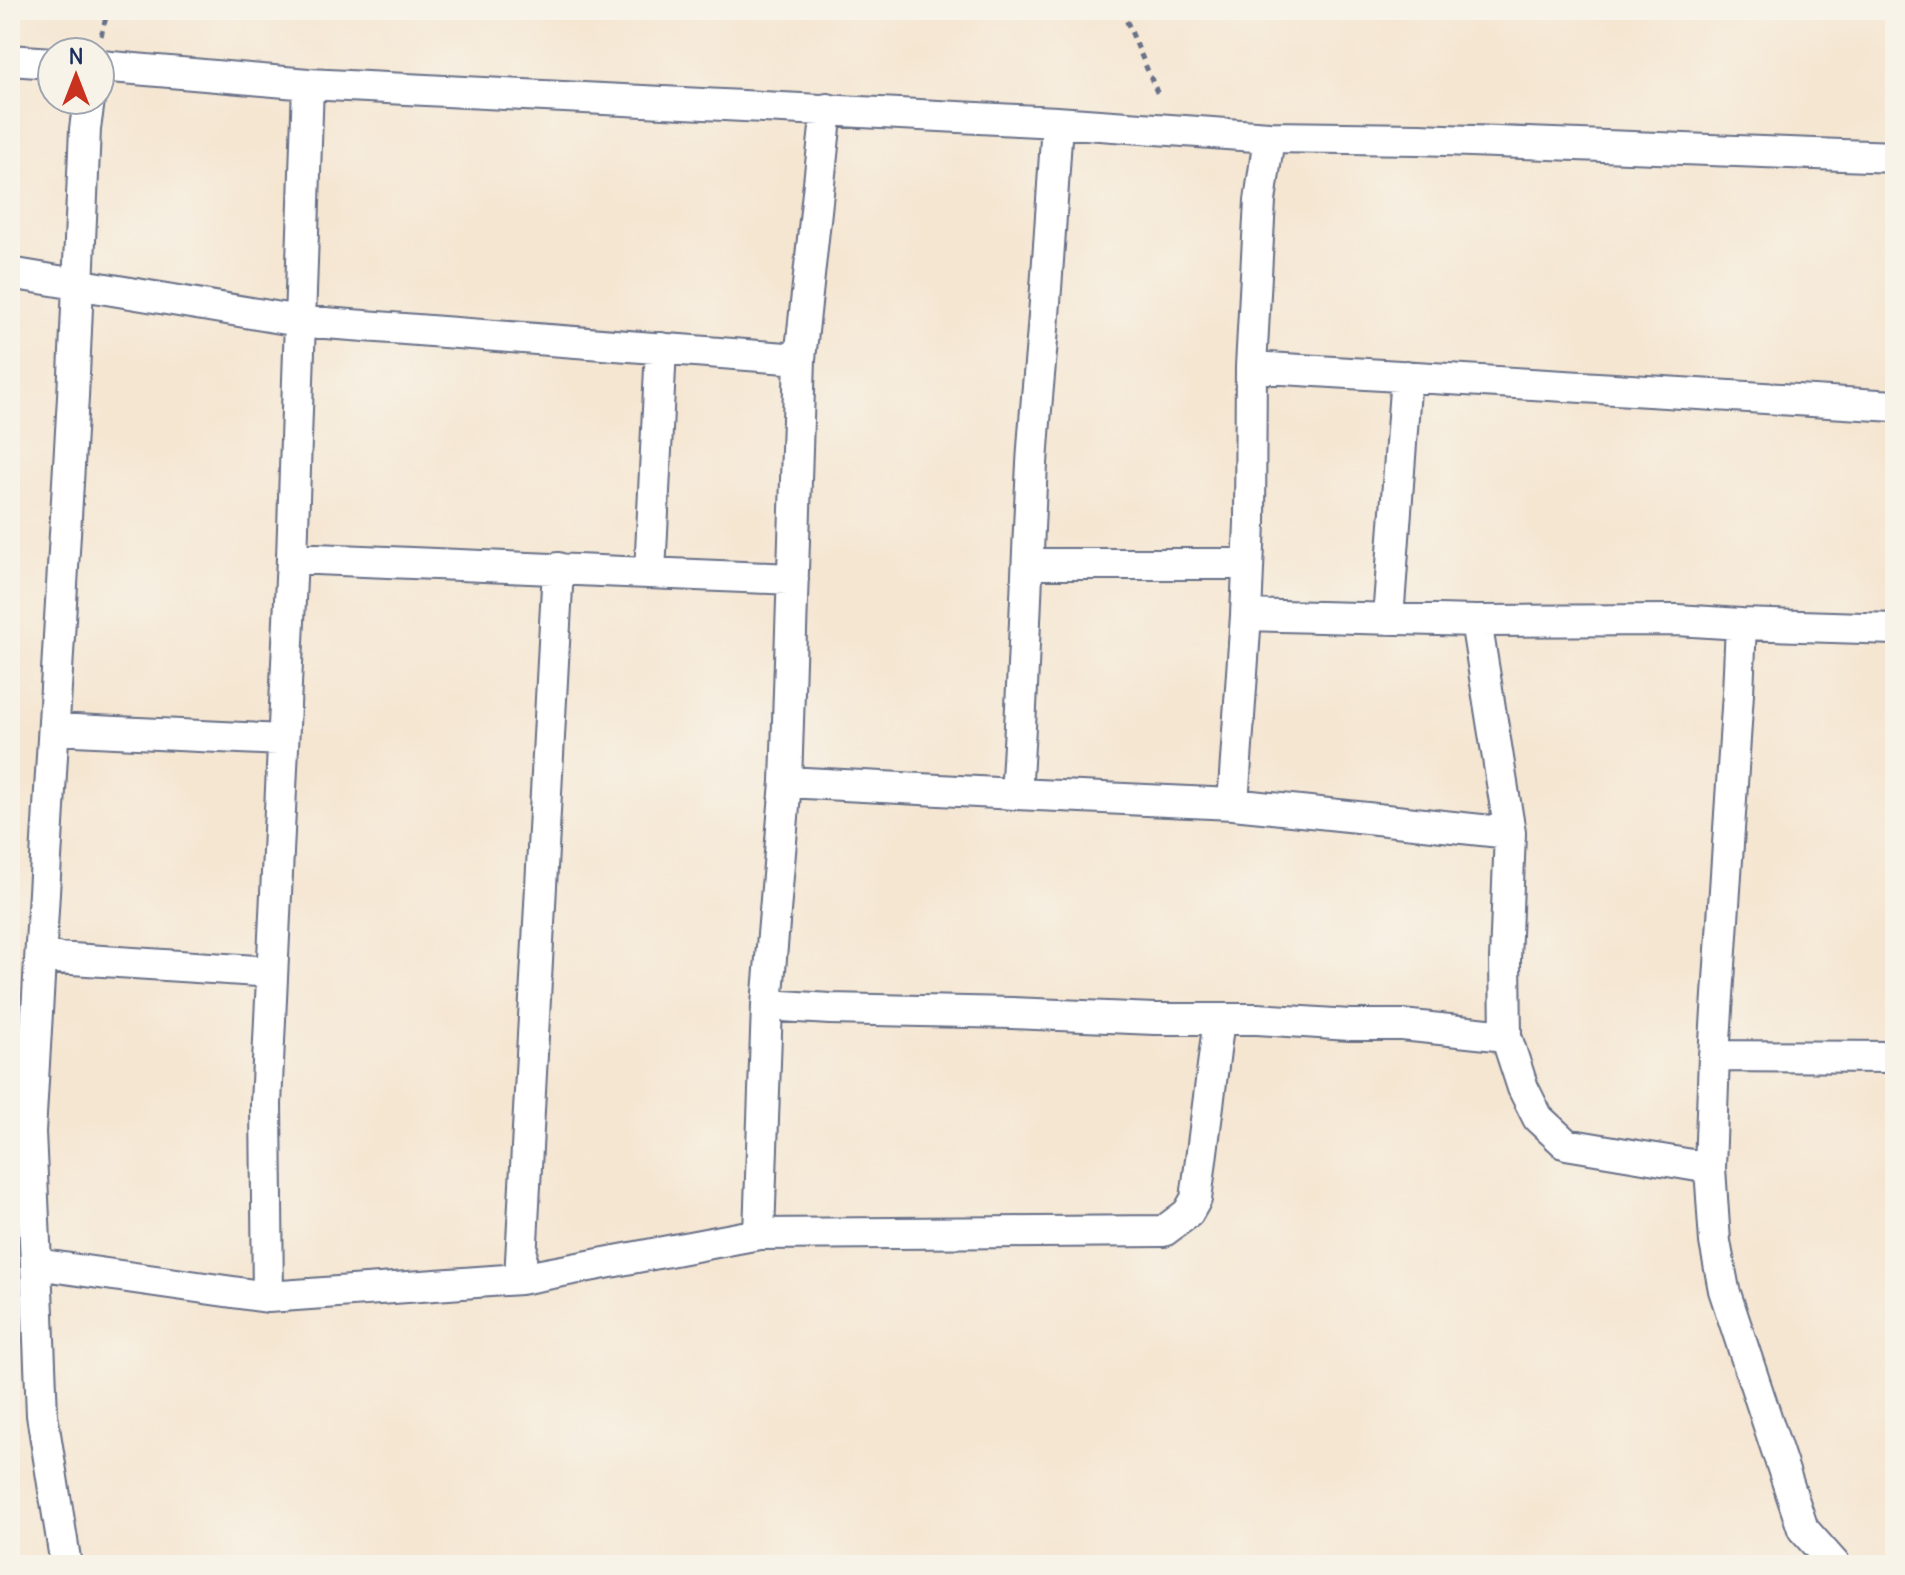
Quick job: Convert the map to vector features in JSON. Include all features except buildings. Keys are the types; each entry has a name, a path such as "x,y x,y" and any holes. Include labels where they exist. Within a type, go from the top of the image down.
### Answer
{"street":[{"path":"10,60 36,62"},
{"path":"116,67 308,84 827,109 1269,137 1419,139 1895,157"},
{"path":"268,1297 266,1104 292,558 308,84"},
{"path":"759,1234 767,1005 786,782 800,359 827,109"},
{"path":"66,1565 42,1415 30,1132 87,116"},
{"path":"1016,794 1031,483 1057,122"},
{"path":"1233,804 1250,523 1251,367 1260,201 1269,137"},
{"path":"10,273 299,321 800,359"},
{"path":"650,573 661,348"},
{"path":"1251,367 1895,406"},
{"path":"1388,619 1406,376"},
{"path":"292,558 793,579"},
{"path":"1028,564 1248,564"},
{"path":"520,1279 558,568"},
{"path":"1246,615 1476,621 1677,620 1895,629"},
{"path":"1476,621 1510,833 1505,960 1506,1036 1523,1088 1538,1118 1566,1144 1710,1168"},
{"path":"1741,624 1714,1056 1710,1168 1715,1242 1724,1290 1803,1529 1835,1565"},
{"path":"54,729 283,740"},
{"path":"786,782 1233,804 1510,833"},
{"path":"41,957 272,972"},
{"path":"767,1005 1402,1025 1506,1036"},
{"path":"36,1264 268,1297 520,1279 759,1234 1164,1231 1188,1213 1196,1199 1219,1019"},
{"path":"1714,1056 1895,1057"}],"path":[{"path":"1122,10 1173,130"}]}
